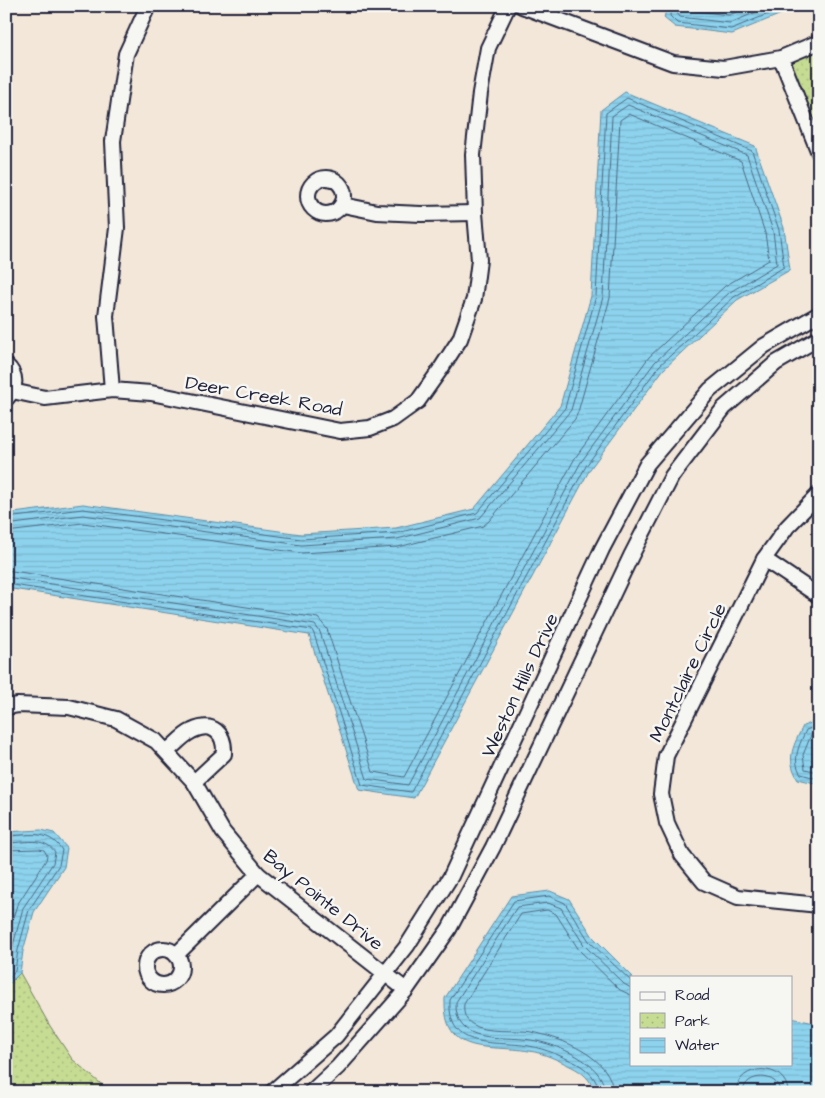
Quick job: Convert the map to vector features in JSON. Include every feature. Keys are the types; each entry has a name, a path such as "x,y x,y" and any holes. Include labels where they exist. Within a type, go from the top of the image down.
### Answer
{"street":[{"path":"112,390 106,316 117,228 113,141 126,54 148,6"},
{"name":"Deer Creek Road","path":"6,365 11,369 15,384 9,395 45,398 112,390 150,393 340,430 370,428 393,420 418,401 440,370 460,339 474,298 479,260 473,155 480,93 488,48 508,6"},
{"path":"522,6 673,63 724,68 781,58 819,42"},
{"path":"781,58 819,154"},
{"path":"343,204 377,212 412,214 475,213"},
{"name":"Weston Hills Drive","path":"272,1092 336,1036 406,946 451,876 602,549 647,464 710,390 764,346 819,314"},
{"path":"311,1092 338,1067 406,990 449,929 493,847 623,573 672,476 724,408 776,363 819,338"},
{"name":"Montclaire Circle","path":"819,494 786,527 764,559 666,756 661,794 667,823 682,855 704,882 738,897 819,905"},
{"path":"764,559 819,596"},
{"name":"Bay Pointe Drive","path":"6,707 18,705 69,707 116,719 156,741 194,782 223,832 258,874 406,990"},
{"path":"167,751 190,732 200,728 208,727 215,729 221,735 225,745 224,754 194,782"},
{"path":"176,955 258,874"}],"green space":[{"path":"819,42 819,153 781,58"},
{"path":"20,973 50,1026 72,1059 112,1092 6,1092 6,987"}],"water":[{"path":"667,6 801,6 732,34 675,27 664,18"},
{"path":"625,92 755,146 784,228 790,270 737,300 663,370 590,469 414,798 359,790 309,635 6,588 6,514 83,504 301,534 396,528 474,509 560,406 591,296 601,110"},
{"path":"819,720 819,784 798,779 791,758 803,726"},
{"path":"41,830 54,833 67,848 64,867 34,912 23,951 20,973 6,987 6,832"},
{"path":"550,891 569,899 593,937 632,976 630,976 630,1066 792,1066 792,1018 819,1024 819,1092 758,1089 744,1092 594,1092 589,1080 583,1074 551,1057 529,1051 484,1047 460,1039 452,1031 446,1017 445,998 511,896"}]}
